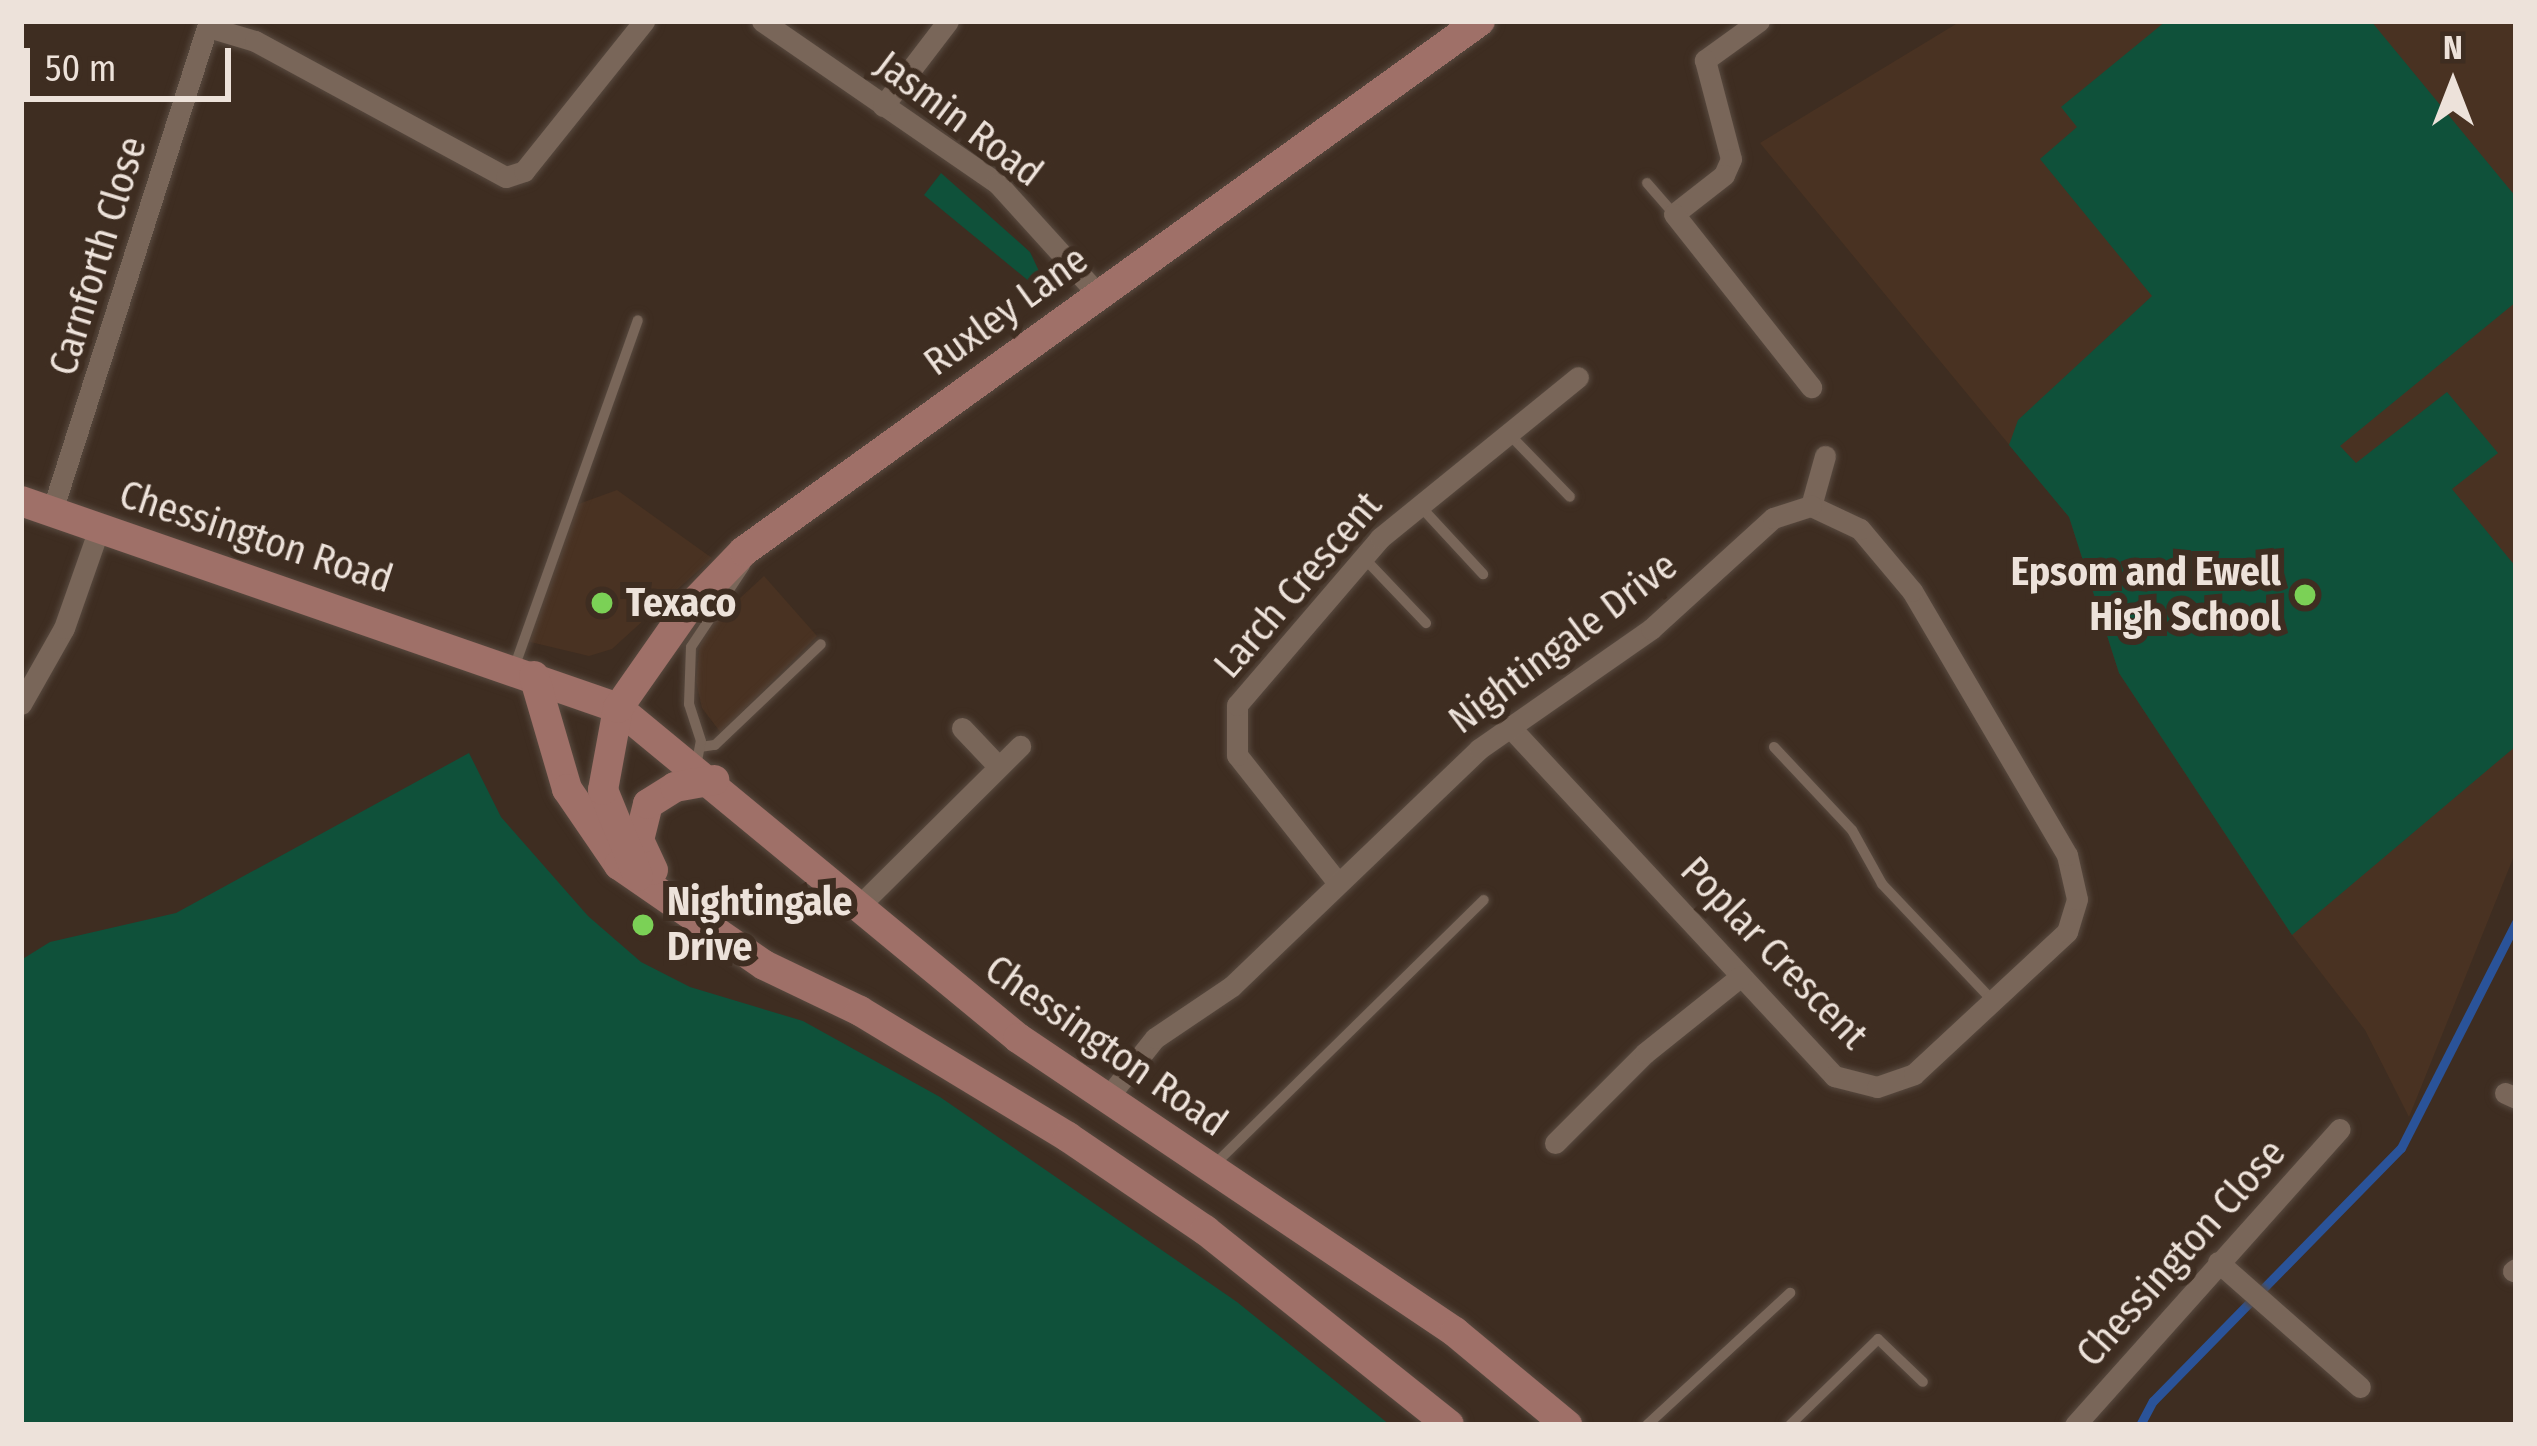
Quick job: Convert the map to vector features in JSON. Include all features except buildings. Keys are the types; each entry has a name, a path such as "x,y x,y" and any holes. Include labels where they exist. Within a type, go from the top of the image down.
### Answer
{"main road":[{"name":"Ruxley Lane","path":"619,707 686,610 744,551 1480,21"},
{"name":"Chessington Road","path":"21,501 619,707 704,764 1018,1038 1455,1332 1567,1425"},
{"path":"524,672 567,789 603,850 680,910 1068,1137 1204,1230 1449,1425"},
{"path":"619,707 603,790 638,876"},
{"path":"680,910 640,840 641,820 647,804 704,764"}],"street":[{"path":"208,24 255,41 506,177 524,171 644,21"},
{"name":"Jasmin Road","path":"762,21 998,184 1097,293"},
{"path":"883,106 948,21"},
{"path":"1760,21 1705,60 1731,159 1724,175 1674,214 1811,387"},
{"name":"Carnforth Close","path":"52,511 208,24"},
{"name":"Larch Crescent","path":"1338,883 1237,755 1233,722 1245,690 1418,504 1578,376"},
{"path":"1811,506 1825,456"},
{"name":"Nightingale Drive","path":"1108,1097 1155,1039 1232,986 1509,726 1651,629 1773,518 1811,506"},
{"name":"Poplar Crescent","path":"1509,726 1834,1076 1876,1087 1914,1074 2067,932 2078,899 2067,855 1897,570 1845,516 1811,506"},
{"path":"21,704 71,610 100,526"},
{"path":"962,728 997,765"},
{"path":"862,903 1020,746"},
{"path":"1555,1143 1645,1053 1741,976"},
{"name":"Chessington Close","path":"2075,1425 2340,1129"},
{"path":"2218,1262 2360,1387"}],"lane":[{"path":"1647,183 1674,214"},
{"path":"524,672 638,320"},
{"path":"1508,433 1570,497"},
{"path":"1418,504 1484,574"},
{"path":"704,764 689,704 691,647 739,580 744,551"},
{"path":"1364,558 1426,623"},
{"path":"704,764 715,745 821,644"},
{"path":"1774,747 1852,830 1882,884 1994,1003"},
{"path":"1211,1168 1484,900"},
{"path":"1647,1425 1790,1293"},
{"path":"1790,1425 1878,1339 1923,1382"}],"shaded area":[{"name":"Epsom and Ewell High School","path":"1961,21 2516,21 2516,851 2409,1117 2365,1030 2292,935 2119,673 2069,517 1760,143"},
{"path":"617,490 712,558 612,649 589,656 522,640 573,506"},
{"path":"764,576 817,636 721,733 702,708 696,681 701,634"}],"green space":[{"name":"Epsom and Ewell High School","path":"2166,21 2371,21 2516,197 2516,302 2340,446 2356,463 2447,392 2498,453 2452,489 2516,567 2516,746 2292,935 2119,673 2069,517 2009,445 2018,420 2152,296 2040,159 2077,127 2061,107"},
{"path":"941,173 1030,252 1053,301 924,195"},
{"path":"469,753 501,817 588,916 641,962 690,987 803,1021 940,1097 1237,1302 1390,1425 21,1425 21,960 50,942 176,913"}],"waterway":[{"path":"2140,1425 2153,1401 2401,1148 2516,922"}],"place":[{"name":"Epsom and Ewell High School","path":"2305,595"},
{"name":"Texaco","path":"602,603"},
{"name":"Nightingale Drive","path":"643,925"}]}
